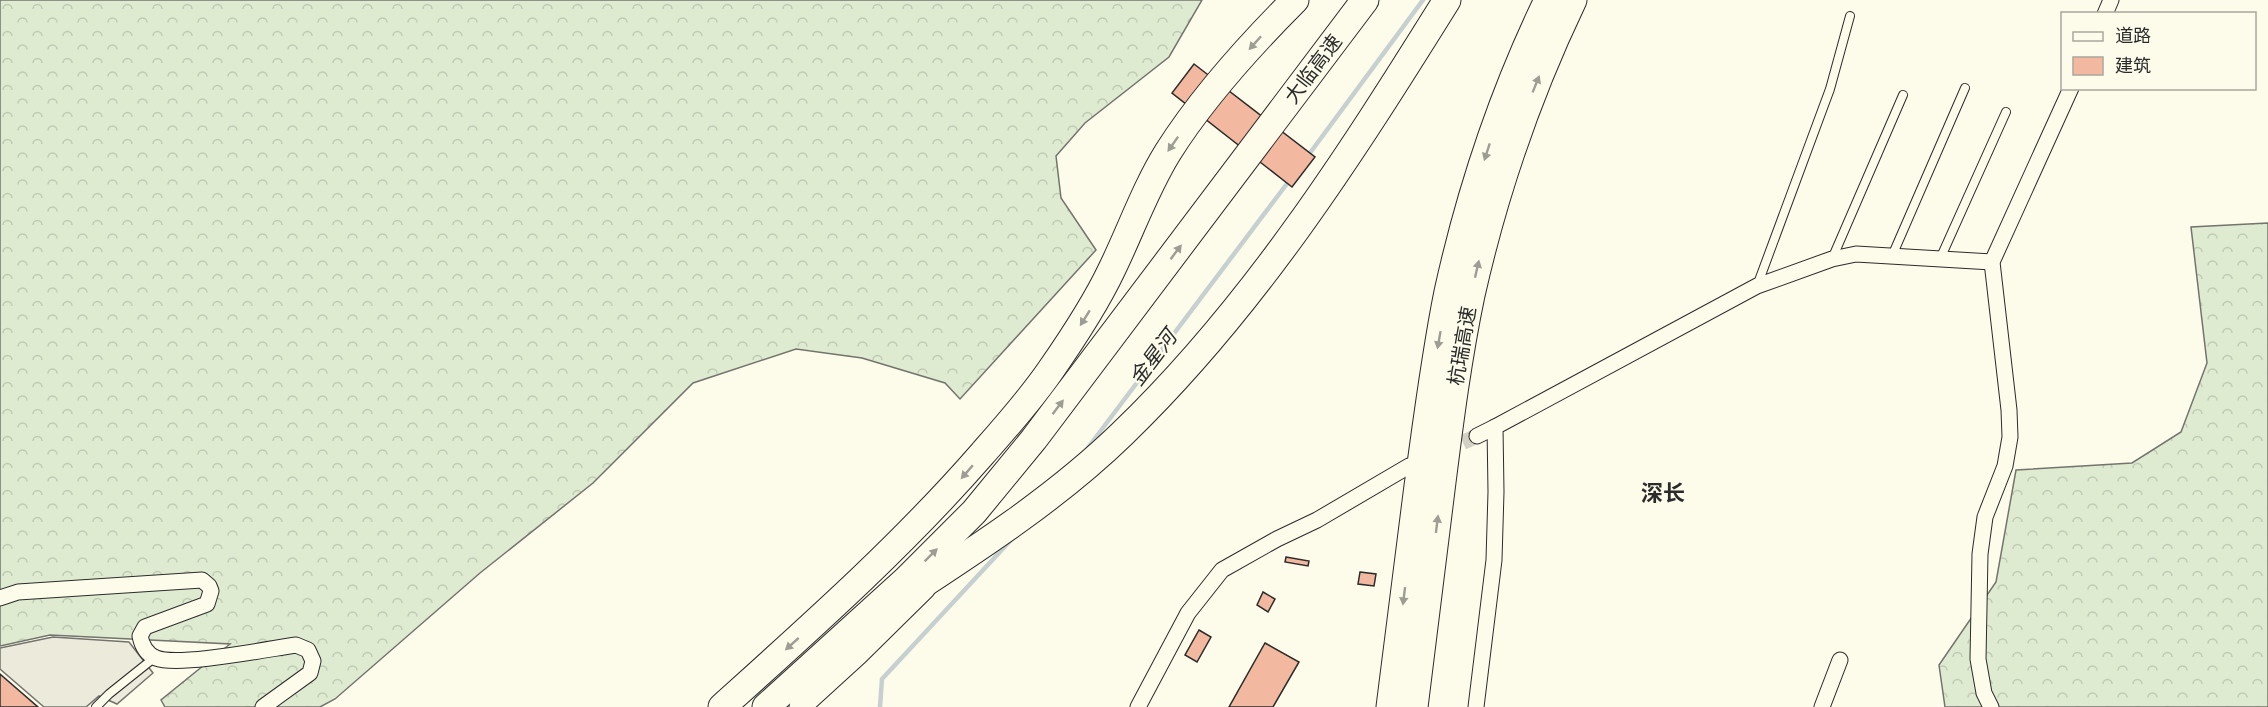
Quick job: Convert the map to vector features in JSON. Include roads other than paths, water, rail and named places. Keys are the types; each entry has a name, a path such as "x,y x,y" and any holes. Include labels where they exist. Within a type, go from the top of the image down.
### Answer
{"highway":[{"path":"722,707 867,576 956,484 1048,374 1087,316 1112,271 1152,180 1168,152 1208,98 1295,0"},
{"name":"大临高速","path":"842,638 906,580 974,512 1034,439 1365,0"},
{"path":"766,707 842,638 1000,533 1071,480 1155,401 1230,316 1286,244 1366,128 1447,0"},
{"name":"杭瑞高速","path":"1390,707 1432,385 1449,291 1469,209 1494,130 1520,62 1548,0"},
{"name":"杭瑞高速","path":"1414,707 1456,378 1480,255 1516,137 1545,62 1573,0"},
{"path":"1428,707 1431,669 1430,573"},
{"path":"822,617 842,638"},
{"path":"1385,707 1396,654"}],"street":[{"path":"1991,707 1984,693 1978,659 1980,554 1985,517 2005,466 2010,437 1992,261 2070,90"},
{"path":"1477,436 1757,286 1833,259 1856,254 1992,261"},
{"path":"1476,707 1494,560 1495,427"},
{"path":"1138,707 1188,613 1222,570 1277,539 1317,520 1409,466"},
{"path":"800,707 857,655 939,574"},
{"path":"0,598 18,592 195,579 206,582 212,591 204,606 149,625 140,636 143,647 155,658 177,661 296,645 305,648 313,661 310,673 263,707"},
{"path":"1822,707 1840,660"}],"lane":[{"path":"1757,286 1830,88 1850,16"},
{"path":"1892,256 1965,88"},
{"path":"1833,259 1903,95"},
{"path":"1940,259 2006,112"},
{"path":"96,707 155,658"}],"waterway":[{"name":"金星河","path":"1307,157 1423,0"},
{"name":"金星河","path":"1087,449 1289,181"},
{"name":"金星河","path":"880,707 882,679 1010,541"}],"tunnel":[{"path":"1442,452 1477,436"}],"district":[{"name":"深长","path":"1663,493"}]}
